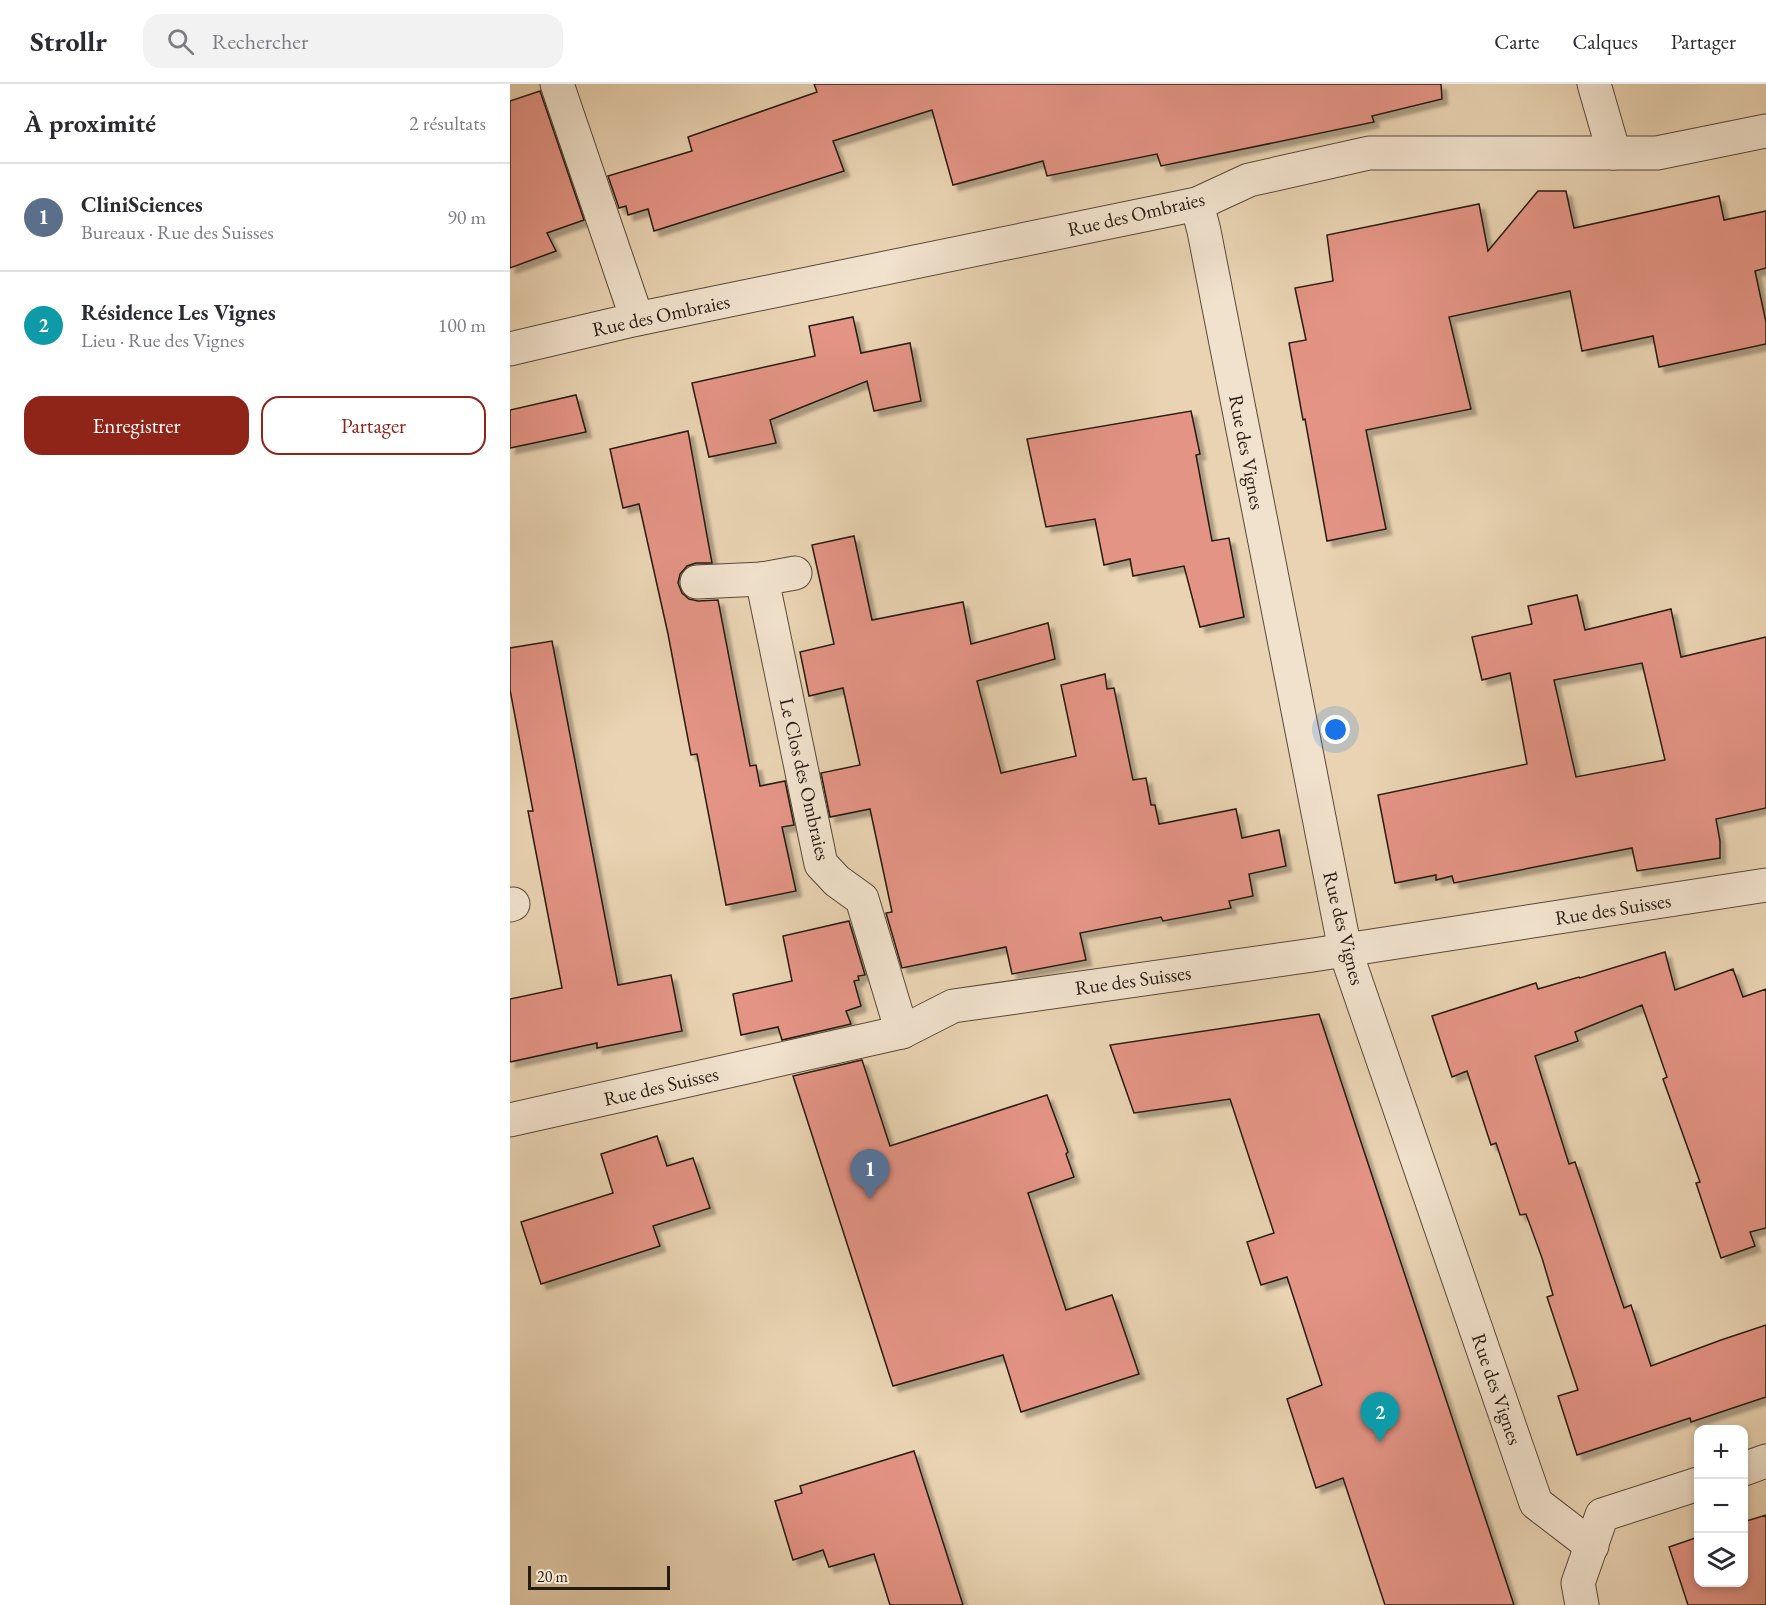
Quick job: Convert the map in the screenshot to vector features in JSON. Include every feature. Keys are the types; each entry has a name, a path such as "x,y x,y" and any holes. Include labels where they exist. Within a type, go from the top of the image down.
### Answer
{"street":[{"path":"557,84 637,319"},
{"path":"1594,84 1614,153"},
{"name":"Rue des Ombraies","path":"510,348 637,319 1197,204 1250,180 1369,153 1657,153 1766,131"},
{"name":"Rue des Vignes","path":"1197,204 1345,950 1536,1503 1592,1546"},
{"path":"698,582 762,579 795,573"},
{"name":"Le Clos des Ombraies","path":"762,579 821,864 837,881 862,899 902,1032"},
{"name":"Rue des Suisses","path":"510,1120 902,1032 953,1005 1345,950 1766,885"},
{"path":"1748,1467 1766,1461"},
{"path":"1582,1605 1578,1583 1602,1515 1694,1485"}],"building":[{"path":"814,84 1441,84 1442,99 1372,116 1374,122 1161,166 1157,154 1047,176 1043,161 953,185 932,110 833,141 844,171 654,231 648,209 628,215 626,206 619,208 608,176 692,151 688,137 817,92"},
{"path":"540,91 584,220 547,233 556,251 510,268 510,101"},
{"path":"1538,191 1566,191 1574,228 1719,196 1724,220 1766,211 1766,268 1755,271 1766,322 1766,344 1659,367 1653,336 1582,351 1570,291 1449,317 1471,409 1366,430 1386,529 1327,541 1289,343 1306,340 1295,288 1333,281 1327,235 1479,204 1488,251"},
{"path":"853,317 861,353 910,343 921,401 874,411 867,381 770,420 776,443 709,457 692,383 815,356 809,326"},
{"path":"576,395 586,432 510,448 510,410"},
{"path":"1191,411 1200,454 1196,455 1212,541 1229,538 1244,617 1200,627 1184,566 1133,576 1130,559 1104,565 1095,519 1046,527 1027,439"},
{"path":"688,431 712,563 696,563 687,566 680,574 678,583 682,593 689,599 718,600 750,766 756,765 760,786 785,781 794,825 782,827 796,891 726,905 697,754 691,755 668,634 639,504 623,508 610,449"},
{"path":"854,536 872,620 963,602 971,644 1048,623 1055,659 977,681 1001,773 1076,756 1061,685 1105,674 1107,689 1114,688 1133,780 1146,778 1151,805 1155,805 1159,824 1236,809 1242,838 1279,830 1286,866 1249,874 1253,896 1229,901 1231,908 1163,921 1161,917 1080,933 1086,960 1012,974 1006,947 902,968 886,913 892,912 870,809 830,817 821,773 860,765 843,688 809,696 800,652 834,644 812,545"},
{"path":"1577,595 1585,630 1671,609 1681,657 1766,637 1766,808 1716,819 1720,858 1637,871 1632,848 1454,883 1452,876 1436,880 1436,875 1395,883 1378,795 1527,764 1510,673 1482,680 1472,637 1532,624 1528,606","holes":["1642,663 1665,760 1576,777 1554,680"]},
{"path":"552,641 618,985 671,975 682,1031 597,1048 597,1043 510,1062 510,999 562,988 528,811 533,811 510,690 510,648"},
{"path":"849,921 865,975 858,976 859,980 854,981 861,1006 846,1011 851,1024 782,1040 778,1027 741,1035 733,994 792,981 783,936"},
{"path":"1665,952 1675,990 1733,969 1743,997 1766,989 1766,1228 1750,1232 1755,1246 1721,1258 1696,1183 1700,1182 1663,1079 1667,1077 1642,1005 1575,1032 1578,1041 1535,1056 1569,1164 1575,1162 1624,1308 1631,1305 1651,1366 1766,1325 1766,1397 1691,1422 1690,1418 1577,1455 1558,1396 1578,1390 1547,1297 1553,1295 1542,1258 1526,1214 1520,1215 1496,1143 1491,1145 1467,1071 1452,1077 1432,1016 1536,983 1538,989"},
{"path":"1319,1014 1514,1605 1385,1605 1343,1478 1316,1488 1287,1399 1322,1385 1287,1277 1261,1285 1247,1242 1274,1233 1230,1099 1134,1113 1110,1045"},
{"path":"862,1060 890,1146 1047,1095 1068,1152 1066,1154 1074,1177 1028,1193 1066,1310 1112,1295 1139,1374 1021,1412 1003,1355 893,1386 793,1076"},
{"path":"657,1136 667,1166 693,1158 710,1208 653,1226 660,1246 541,1284 521,1222 613,1193 601,1154"},
{"path":"914,1451 963,1605 890,1605 874,1554 829,1567 823,1550 793,1560 775,1501 802,1493 800,1486"},
{"path":"1766,1515 1766,1605 1688,1605 1669,1547 1694,1538 1694,1587 1748,1587 1748,1520"}],"place":[{"name":"CliniSciences","path":"870,1199"},
{"name":"Résidence Les Vignes","path":"1380,1442"}]}
